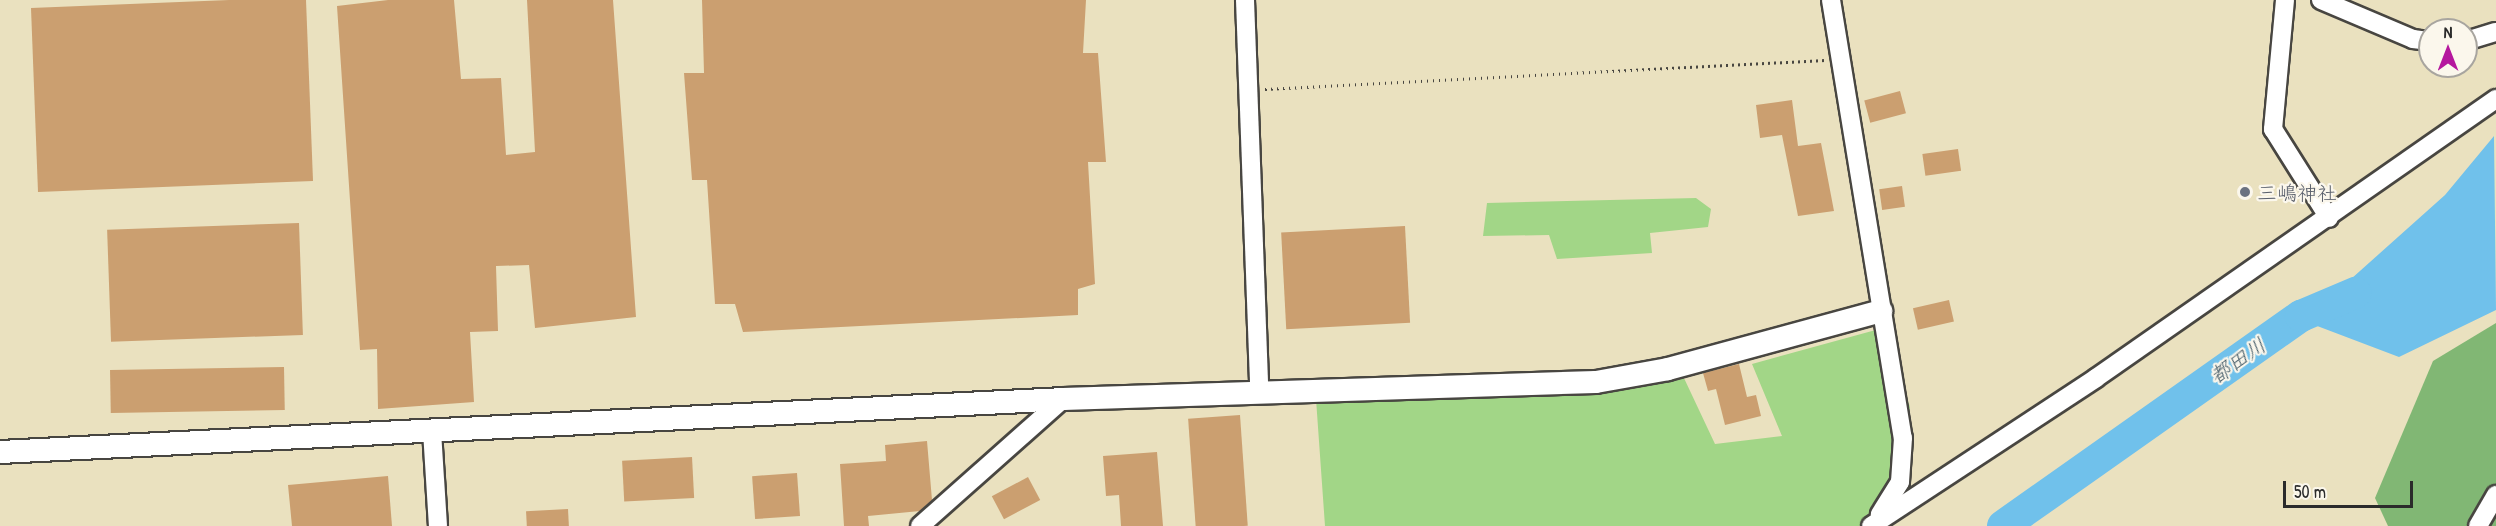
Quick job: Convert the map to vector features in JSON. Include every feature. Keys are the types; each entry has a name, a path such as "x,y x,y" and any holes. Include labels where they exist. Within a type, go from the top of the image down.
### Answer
{"street":[{"path":"1245,0 1259,391"},
{"path":"1831,0 1881,311 1904,438 1900,482 1871,526"},
{"path":"2285,0 2273,129 2329,218"},
{"path":"2321,0 2418,40"},
{"path":"2478,37 2496,32"},
{"path":"1871,526 2329,218 2496,99"},
{"path":"0,452 1063,399 1596,382 1668,369 1881,311"},
{"path":"920,526 1063,399"},
{"path":"432,431 438,526"},
{"path":"2478,526 2496,495"}],"path":[{"path":"1248,90 1842,59"}],"green space":[{"path":"1696,198 1711,209 1708,227 1650,233 1652,253 1557,259 1549,235 1483,236 1487,203"},
{"path":"2496,323 2496,526 2388,526 2375,498 2433,361"},
{"path":"1883,328 1910,407 1895,471 1875,520 1866,526 1325,526 1316,399 1683,376 1715,444 1782,436 1752,364"}],"water":[{"path":"2494,136 2496,310 2399,357 2304,321 2445,195"}],"building":[{"path":"229,0 306,0 313,181 38,192 31,8"},
{"path":"388,0 454,0 461,79 501,78 506,155 535,152 527,0 613,0 636,317 535,328 529,265 496,266 498,331 470,332 474,402 378,409 377,349 360,350 337,6"},
{"path":"702,0 1086,0 1083,53 1098,53 1106,162 1088,162 1095,284 1078,289 1078,315 743,332 735,304 715,304 707,180 692,180 684,73 704,73"},
{"path":"1900,91 1906,113 1870,123 1864,101"},
{"path":"1792,100 1798,146 1821,143 1834,211 1798,216 1782,135 1760,138 1756,105"},
{"path":"1958,149 1961,171 1925,176 1922,154"},
{"path":"1902,186 1905,207 1882,210 1879,189"},
{"path":"299,223 303,335 111,342 107,230"},
{"path":"1405,226 1410,323 1286,329 1281,232"},
{"path":"1949,300 1954,321 1918,330 1913,308"},
{"path":"1739,364 1747,397 1756,395 1761,416 1725,425 1716,389 1708,391 1703,373"},
{"path":"284,367 285,410 111,413 110,370"},
{"path":"1240,415 1248,526 1196,526 1188,419"},
{"path":"927,441 932,500 920,511 868,516 869,526 844,526 840,464 886,461 885,445"},
{"path":"1157,452 1163,526 1121,526 1119,495 1106,496 1103,456"},
{"path":"692,457 694,498 624,502 622,461"},
{"path":"797,473 800,516 755,519 752,476"},
{"path":"388,476 392,526 292,526 288,485"},
{"path":"1028,477 1040,500 1004,519 992,496"},
{"path":"568,509 569,526 527,526 526,511"}],"waterway":[{"name":"都田川","path":"2003,526 2301,316 2355,293"}],"place":[{"name":"三嶋神社","path":"2245,192"}]}
